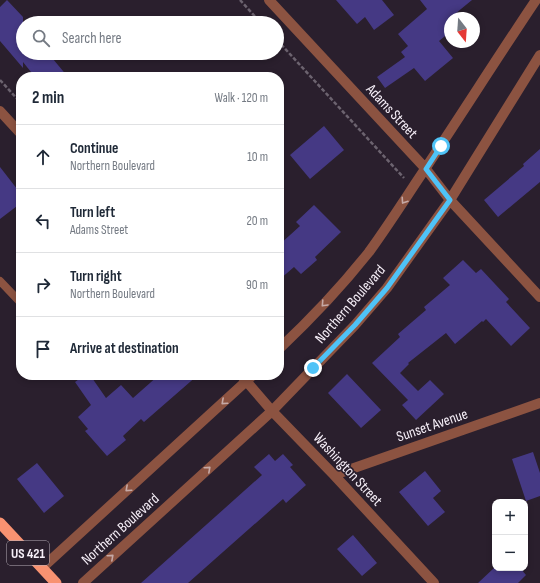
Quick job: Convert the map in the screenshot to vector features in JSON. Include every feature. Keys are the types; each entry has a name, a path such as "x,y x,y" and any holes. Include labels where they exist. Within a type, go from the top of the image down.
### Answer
{"highway":[{"name":"US 421","path":"0,523 56,583"}],"street":[{"name":"Adams Street","path":"269,0 284,16"},
{"name":"Northern Boulevard","path":"284,345 326,301 369,252 426,169 536,0"},
{"name":"Adams Street","path":"284,16 426,169 450,200 540,297"},
{"name":"Northern Boulevard","path":"82,583 272,411 355,325 387,288 450,200 540,55"},
{"path":"0,111 16,129"},
{"name":"Northern Boulevard","path":"42,568 244,380"},
{"name":"Washington Street","path":"249,380 272,411 334,475 434,583"},
{"name":"Sunset Avenue","path":"334,475 540,403"}],"lane":[{"path":"0,281 16,298"}],"path":[{"path":"240,0 255,16"},
{"path":"284,48 404,179"},
{"path":"0,80 16,98"}],"building":[{"path":"7,0 22,16 16,16 16,60 0,41 0,7"},
{"path":"336,0 382,0 394,15 374,30 365,17 357,24"},
{"path":"420,0 472,0 457,12 444,12 444,37 439,41 453,58 425,81 414,68 385,88 377,77 405,57 401,52 408,46 398,34 427,9"},
{"path":"16,60 54,60 64,72 31,72 23,62 23,68"},
{"path":"324,126 344,150 310,179 290,155"},
{"path":"540,149 540,182 498,217 484,200 524,166 523,164"},
{"path":"0,167 16,188 16,207 0,219"},
{"path":"314,205 341,232 315,257 317,260 301,274 294,267 284,276 284,240 300,226 296,222"},
{"path":"463,260 476,273 481,269 509,299 506,302 530,328 511,346 486,319 455,344 446,333 408,363 409,364 400,373 418,391 430,380 444,394 416,420 402,405 408,400 372,363 400,337 398,334 426,310 424,307 450,285 443,278"},
{"path":"347,374 381,410 361,428 328,393"},
{"path":"78,380 93,380 106,398 121,385 133,398 153,380 192,380 144,422 141,419 123,436 126,440 107,456 85,431 88,429 78,417 91,405 75,382"},
{"path":"533,452 540,473 540,496 528,500 525,499 512,459"},
{"path":"269,454 275,461 283,454 293,465 290,467 306,485 286,503 283,499 188,583 141,583 262,475 254,467"},
{"path":"37,463 64,496 44,513 17,479"},
{"path":"425,471 441,491 433,498 445,512 428,526 399,492"},
{"path":"353,535 377,563 362,576 337,549"},
{"path":"492,570 523,571 526,575 518,583 478,583"}],"route":[{"path":"313,368 355,325 387,288 450,200 426,169 441,146"}]}
